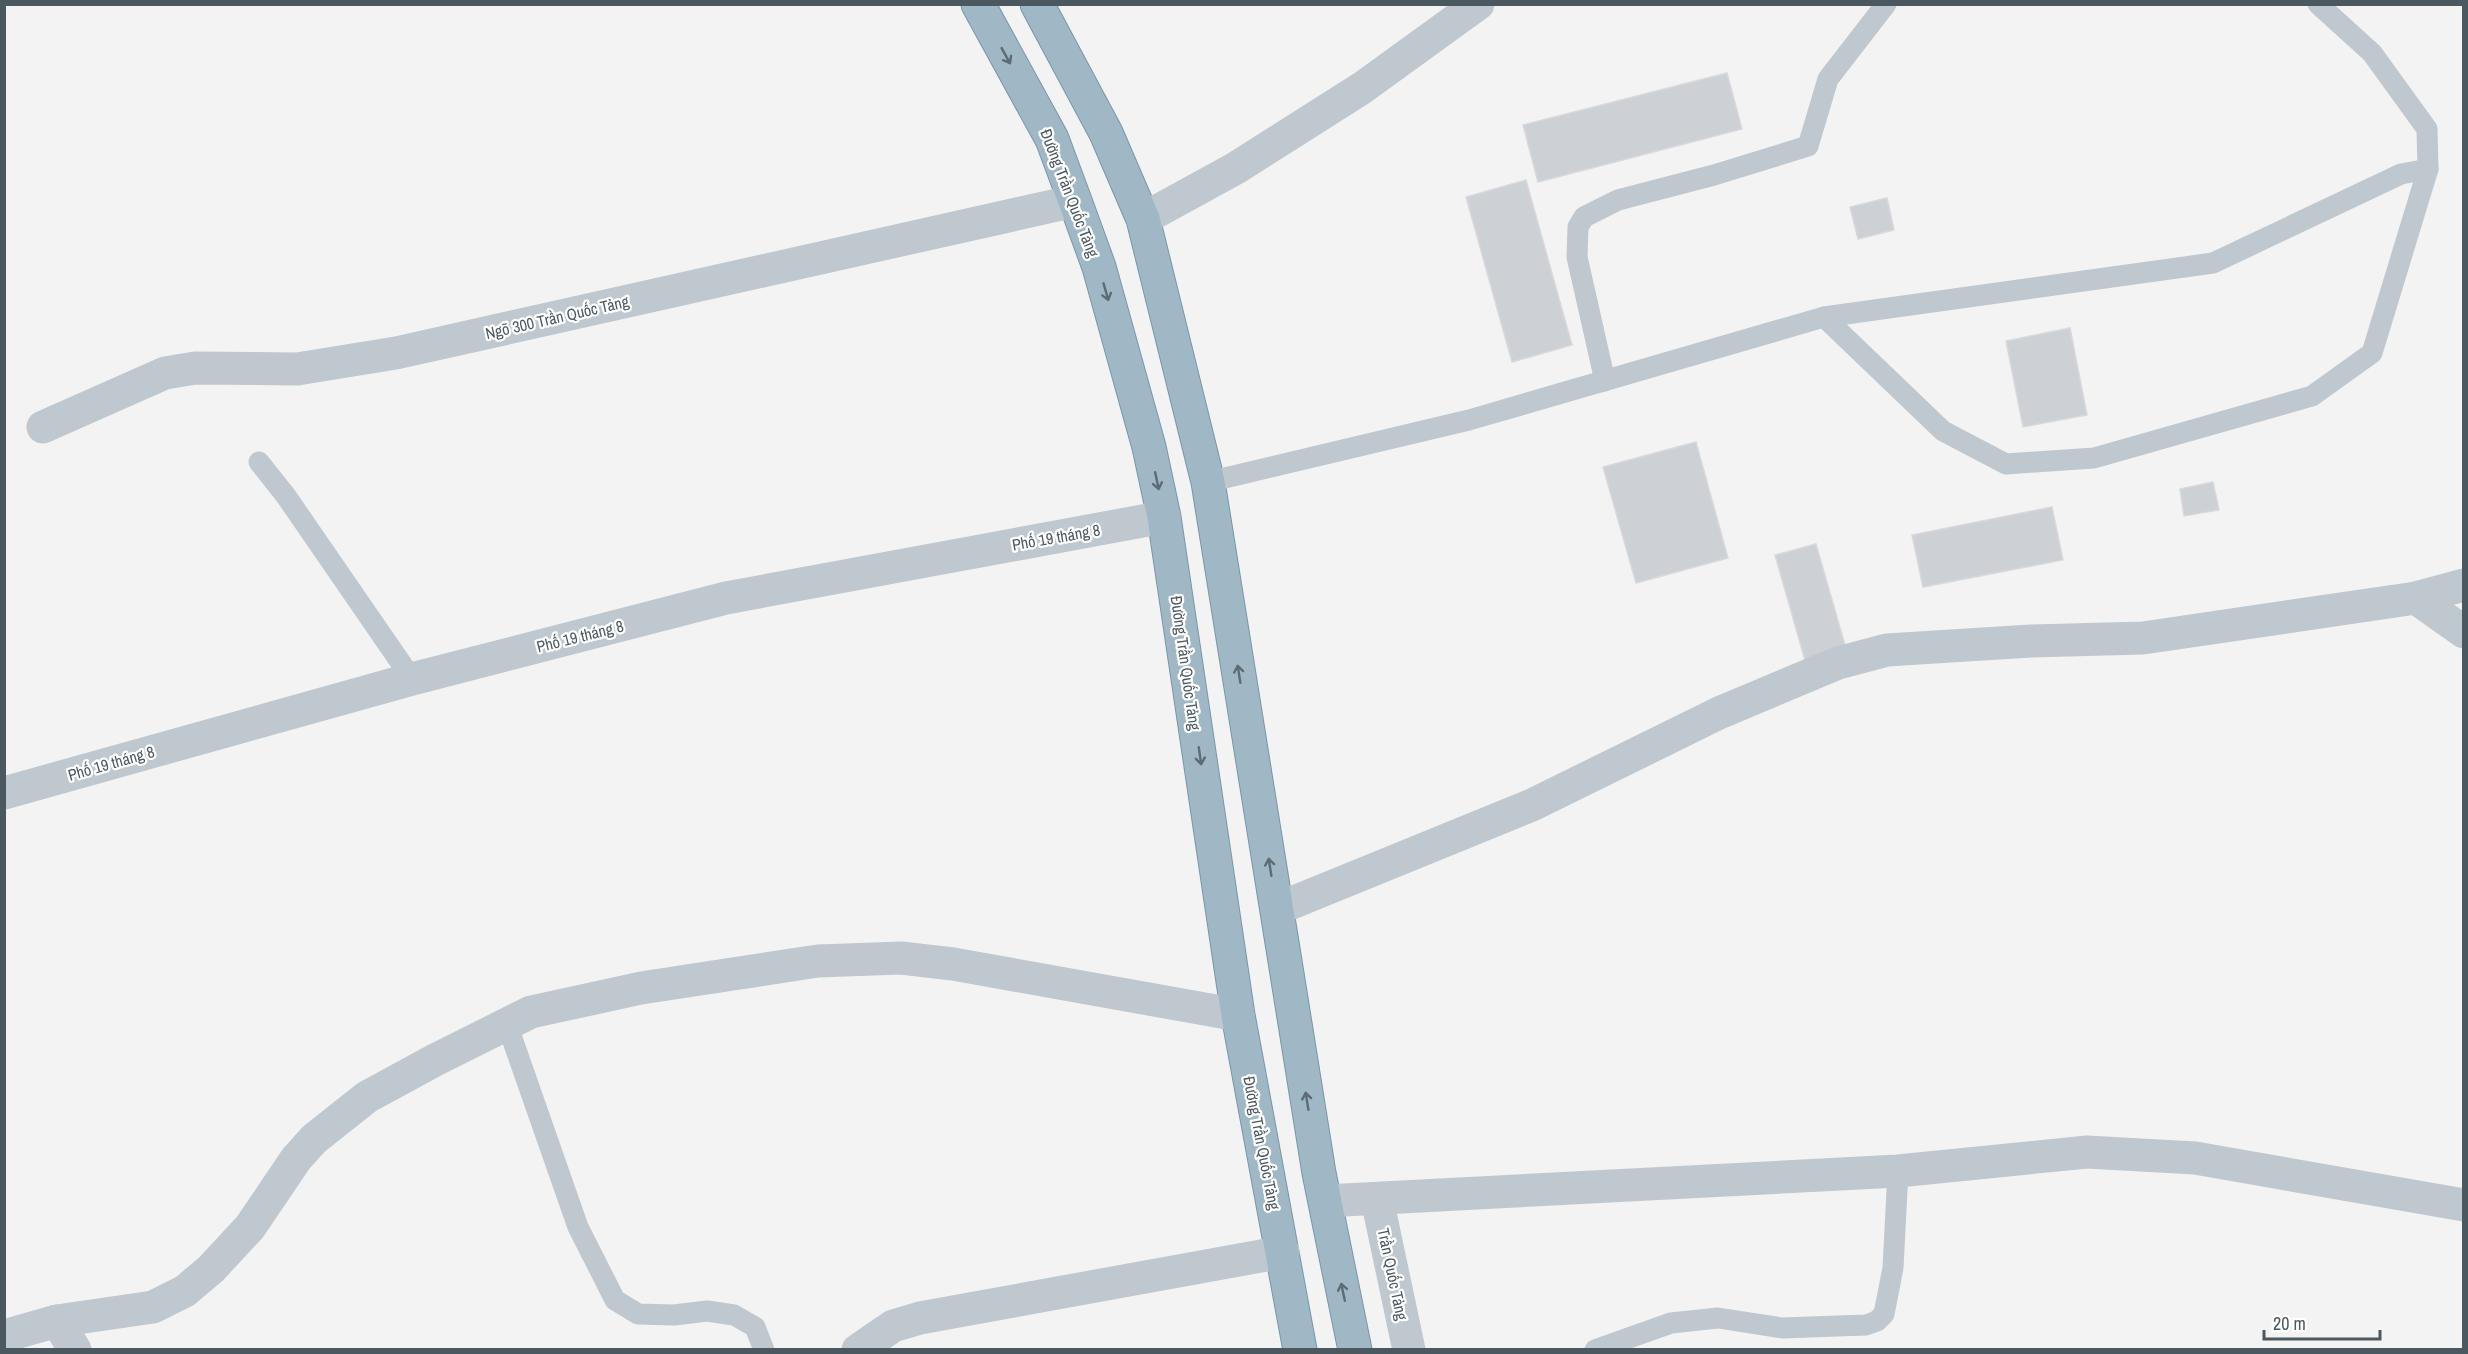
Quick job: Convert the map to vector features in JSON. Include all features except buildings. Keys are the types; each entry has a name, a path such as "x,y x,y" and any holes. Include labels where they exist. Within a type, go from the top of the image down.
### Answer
{"highway":[{"name":"Đường Trần Quốc Tảng","path":"978,4 1052,139 1099,267 1149,447 1164,518 1238,1015 1300,1350"},
{"path":"1037,4 1106,133 1143,219 1208,482 1325,1201 1355,1350"}],"street":[{"path":"1143,219 1236,168 1362,87 1478,4"},
{"name":"Ngõ 300 Trần Quốc Tảng","path":"43,427 165,373 195,368 297,369 396,352 1075,201"},
{"name":"Phố 19 tháng 8","path":"4,793 412,679 726,598 1164,518"},
{"path":"1277,909 1532,805 1719,713 1838,663 1887,650 2031,641 2143,638 2416,598 2463,585"},
{"path":"2416,598 2463,632"},
{"path":"4,1336 57,1321 153,1307 185,1291 211,1269 250,1227 296,1159 314,1139 367,1097 531,1012 641,988 818,961 901,958 953,964 1238,1015"},
{"path":"1325,1201 1898,1171 2087,1152 2195,1158 2463,1205"},
{"name":"Trần Quốc Tảng","path":"1377,1199 1409,1350"},
{"path":"858,1350 893,1326 920,1318 1283,1252"},
{"path":"57,1321 75,1350"}],"lane":[{"path":"1605,381 1577,257 1578,227 1584,217 1618,200 1713,175 1808,146 1828,79 1886,4"},
{"path":"1824,317 1943,431 2006,464 2094,458 2312,396 2372,353 2428,169 2427,129 2372,53 2318,4"},
{"path":"1208,482 1469,420 1824,317 2213,264 2401,174 2428,169"},
{"path":"259,462 286,496 412,679"},
{"path":"507,1024 578,1227 615,1300 638,1314 674,1315 707,1311 734,1316 755,1327 764,1350"},
{"path":"1595,1350 1671,1323 1718,1318 1782,1328 1866,1325 1877,1321 1884,1314 1893,1268 1898,1171"}]}
